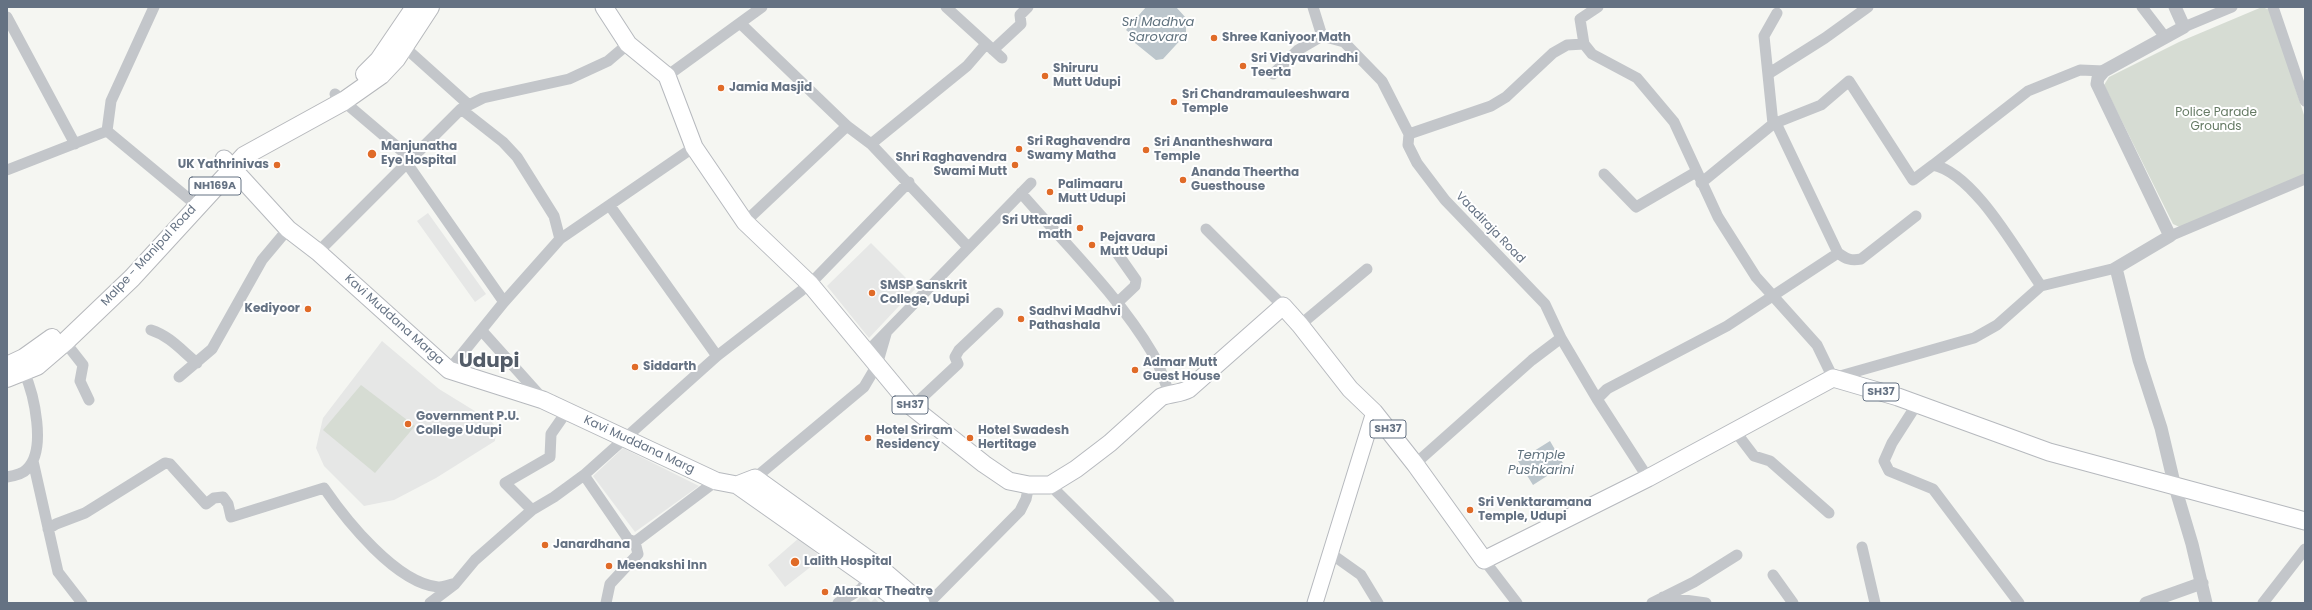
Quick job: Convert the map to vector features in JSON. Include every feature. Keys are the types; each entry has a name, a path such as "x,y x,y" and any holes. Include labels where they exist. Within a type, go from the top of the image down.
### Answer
{"highway":[{"name":"Malpe - Manipal Road","path":"399,42 415,7"},
{"name":"Malpe - Manipal Road","path":"7,378 37,366 65,342 132,278 249,140 339,98 399,42 430,7"},
{"name":"Malpe - Manipal Road","path":"7,366 39,349 106,289 189,199 228,163"}],"main road":[{"name":"SH37","path":"604,7 628,44 667,76 694,147 745,222 810,284 912,407 984,464 1009,481 1029,485 1050,485"},
{"path":"228,163 288,229 318,252"},
{"name":"Kavi Muddana Marga","path":"318,252 449,370 543,400"},
{"name":"SH37","path":"1283,306 1300,324 1350,389 1374,412 1415,464 1484,560"},
{"path":"1050,485 1076,469 1110,443 1161,397 1169,393 1181,394 1189,389 1283,306"},
{"name":"SH37","path":"1833,378 1916,404 2049,452 2305,521"},
{"path":"1484,560 1648,478 1833,378"},
{"name":"Kavi Muddana Marg","path":"543,400 716,481 737,485 869,578 900,603"},
{"path":"1315,603 1374,412"},
{"path":"737,485 755,478 878,567 921,603"}],"street":[{"path":"107,131 111,101 154,7"},
{"path":"667,76 741,24 762,7"},
{"path":"946,7 1002,58"},
{"path":"871,144 990,47 1021,24 1020,15 1028,7"},
{"path":"1273,74 1298,50 1322,36 1313,7"},
{"path":"1598,7 1580,19 1584,44 1592,54 1637,78 1674,122 1718,217 1753,272 1816,345 1833,378 1974,338 1997,325 2041,286 2116,268 2170,236 2305,179"},
{"path":"1768,74 1825,38 1868,7"},
{"path":"2142,7 2165,37"},
{"path":"2175,7 2184,27"},
{"path":"2170,236 2097,84 2098,78 2104,71 2165,37 2184,27 2232,7"},
{"path":"2273,7 2305,101"},
{"path":"1777,13 1764,36 1774,124 1838,253 1850,260 1861,259 1916,216"},
{"path":"7,17 75,144"},
{"path":"741,24 847,126 871,144 909,182 968,247"},
{"name":"Vaadiraja Road","path":"1322,36 1344,42 1382,81 1409,134 1408,145 1417,163 1445,200 1545,304 1561,338 1597,399 1648,478"},
{"path":"399,42 517,157 554,216 560,239"},
{"path":"318,252 406,162 465,107 483,98 569,79 608,61 628,44"},
{"path":"1409,134 1491,106 1506,96 1553,53 1567,45 1584,44"},
{"path":"1701,183 1774,124 1822,105 1849,81 1913,180 2028,91 2080,70 2104,71"},
{"path":"339,98 402,151 406,162 504,302"},
{"path":"745,222 847,126"},
{"path":"7,170 107,131"},
{"path":"107,131 189,199"},
{"path":"449,370 504,302 560,239 694,147"},
{"path":"1933,165 1945,167 1978,195 2041,286"},
{"path":"1604,174 1636,207 1696,172"},
{"path":"430,603 455,584 475,560 532,510 554,497 584,475 717,356 810,284 909,182"},
{"path":"867,352 1031,183"},
{"path":"1021,193 1117,303 1154,355 1169,393"},
{"path":"610,206 717,356"},
{"path":"179,377 212,349 262,260 288,229"},
{"path":"1206,229 1283,306"},
{"path":"1117,253 1136,280 1135,286 1117,303"},
{"path":"1597,399 1608,389 1727,326 1838,253"},
{"path":"2116,268 2139,360 2161,428 2206,603"},
{"path":"1300,324 1367,269"},
{"path":"912,407 958,364 955,358 959,350 998,313"},
{"path":"151,330 167,337 197,363"},
{"path":"482,331 543,400"},
{"path":"755,478 864,387 877,365 887,331"},
{"path":"1415,464 1532,360 1561,338"},
{"path":"65,342 83,365 80,381 89,400"},
{"path":"24,372 31,387 39,429 33,461 58,572 82,603"},
{"path":"1916,404 1892,443 1884,461 1889,471 1934,489 2019,603"},
{"path":"532,510 505,483 550,457 551,434 567,411"},
{"path":"1735,431 1754,456 1770,461 1829,513"},
{"path":"7,477 26,470 33,461"},
{"path":"48,529 56,524 85,513 165,462 170,464 206,504 214,498 224,498 228,504 231,517 324,488 342,515 400,571 438,587 455,584"},
{"path":"584,475 628,539 636,542"},
{"path":"636,542 716,481"},
{"path":"930,603 1020,511 1026,499 1029,485"},
{"path":"1050,485 1155,599 1168,603"},
{"path":"606,603 610,584 638,554 636,542"},
{"path":"1862,547 1875,603"},
{"path":"2263,603 2305,549"},
{"path":"1330,554 1362,575 1378,603"},
{"path":"1652,603 1694,582 1737,555"},
{"path":"1484,560 1518,603"},
{"path":"1773,575 1793,603"},
{"path":"838,603 861,589 869,578"},
{"path":"2146,603 2202,583"},
{"path":"1663,598 1706,603"}],"shaded area":[{"path":"428,213 486,294 475,302 417,221"},
{"name":"SMSP Sanskrit College, Udupi","path":"871,243 916,288 869,338 827,286"},
{"name":"Government P.U. College Udupi","path":"382,341 439,389 491,421 496,427 495,441 436,478 394,500 364,506 324,466 316,448 323,418"},
{"path":"623,448 699,486 635,532 593,476"},
{"name":"Lalith Hospital","path":"799,538 822,558 785,587 768,565"},
{"path":"863,594 871,602 875,598 879,603 855,603"}],"green space":[{"name":"Police Parade Grounds","path":"2262,7 2270,10 2305,118 2305,182 2186,230 2173,224 2104,85 2109,77 2179,42"},
{"path":"361,385 415,426 375,473 323,430"}],"water":[{"name":"Sri Madhva Sarovara","path":"1146,7 1176,7 1186,18 1186,34 1163,59 1156,60 1135,43 1137,39 1126,30"},
{"name":"Temple Pushkarini","path":"1550,441 1564,465 1533,485 1518,461"}],"place":[{"name":"Shree Kaniyoor Math","path":"1214,38"},
{"name":"Sri Vidyavarindhi Teerta","path":"1243,66"},
{"name":"Shiruru Mutt Udupi","path":"1045,76"},
{"name":"Jamia Masjid","path":"721,88"},
{"name":"Sri Chandramauleeshwara Temple","path":"1174,102"},
{"name":"Sri Raghavendra Swamy Matha","path":"1019,149"},
{"name":"Sri Anantheshwara Temple","path":"1146,150"},
{"name":"Manjunatha Eye Hospital","path":"372,154"},
{"name":"UK Yathrinivas","path":"277,165"},
{"name":"Shri Raghavendra Swami Mutt","path":"1015,165"},
{"name":"Ananda Theertha Guesthouse","path":"1183,180"},
{"name":"Palimaaru Mutt Udupi","path":"1050,192"},
{"name":"Sri Uttaradi math","path":"1080,228"},
{"name":"Pejavara Mutt Udupi","path":"1092,245"},
{"name":"SMSP Sanskrit College, Udupi","path":"872,293"},
{"name":"Kediyoor","path":"308,309"},
{"name":"Sadhvi Madhvi Pathashala","path":"1021,319"},
{"name":"Siddarth","path":"635,367"},
{"name":"Admar Mutt Guest House","path":"1135,370"},
{"name":"Government P.U. College Udupi","path":"408,424"},
{"name":"Hotel Sriram Residency","path":"868,438"},
{"name":"Hotel Swadesh Hertitage","path":"970,438"},
{"name":"Sri Venktaramana Temple, Udupi","path":"1470,510"},
{"name":"Janardhana","path":"545,545"},
{"name":"Lalith Hospital","path":"795,562"},
{"name":"Meenakshi Inn","path":"609,566"},
{"name":"Alankar Theatre","path":"825,592"}],"district":[{"name":"Udupi","path":"489,362"}]}
